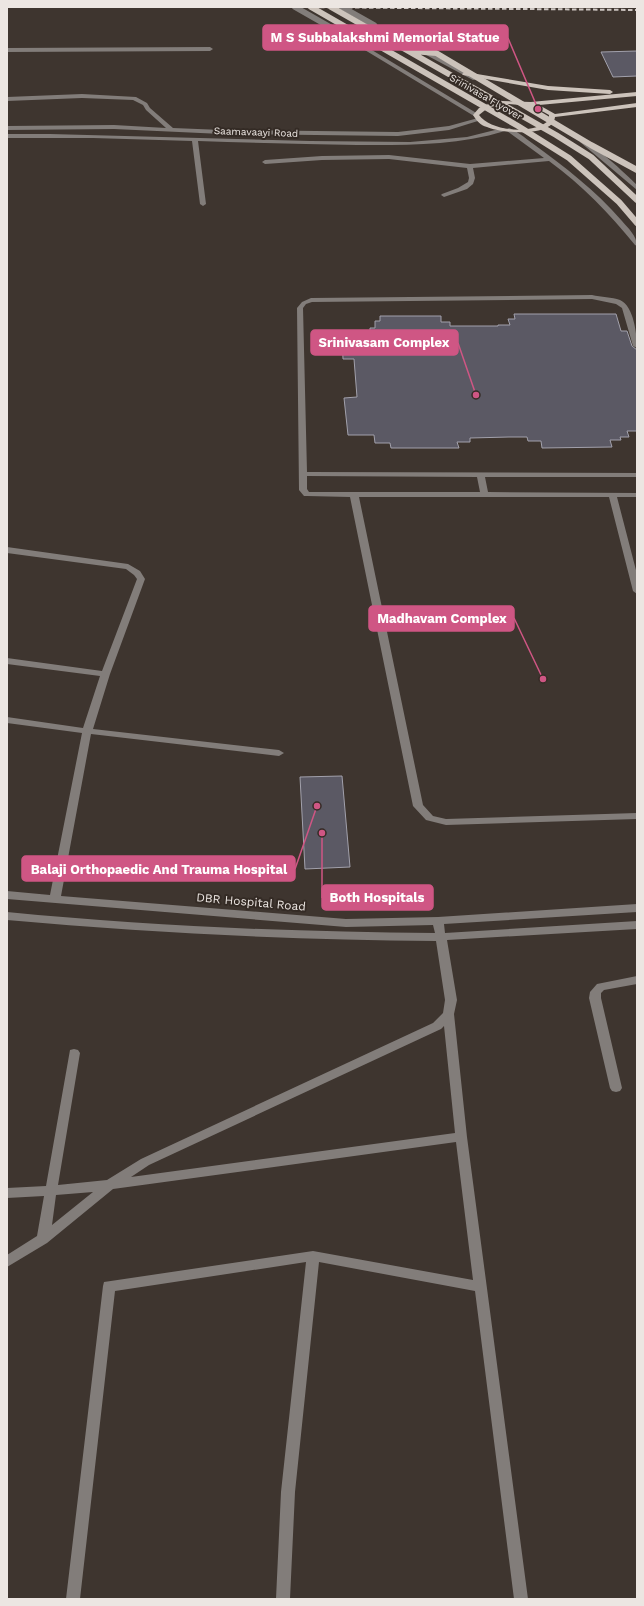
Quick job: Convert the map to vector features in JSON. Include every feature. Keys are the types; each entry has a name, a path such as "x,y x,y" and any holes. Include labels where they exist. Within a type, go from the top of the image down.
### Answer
{"main road":[{"name":"Srinivasa Flyover","path":"311,7 518,126 569,158 619,202 637,223"},
{"name":"Srinivasa Flyover","path":"331,7 556,134 591,157 637,200"},
{"path":"409,51 436,53 591,145 637,170"},
{"path":"465,74 548,88 637,94"},
{"path":"637,94 531,104 494,104 479,111 477,118 484,124 506,130 526,131 546,126 552,118 637,106"},
{"path":"531,104 544,108 552,114 552,118"}],"street":[{"path":"295,7 477,118"},
{"path":"342,7 519,103"},
{"path":"7,50 210,49"},
{"path":"7,99 82,96 134,98 146,104 148,109 172,130"},
{"name":"Saamavaayi Road","path":"7,128 114,127 281,134 398,134 450,128 477,118"},
{"path":"552,118 599,154 637,188"},
{"path":"506,130 566,170 593,194 623,226 637,244"},
{"name":"Saamavaayi Road","path":"7,136 108,135 242,142 438,142 471,139 506,130"},
{"path":"195,139 203,204"},
{"path":"265,162 322,158 389,157 470,166 550,159"},
{"path":"444,195 465,188 470,184 472,179 470,166"},
{"path":"623,226 637,223"},
{"path":"630,234 637,233"},
{"path":"637,346 625,307 618,302 592,297 311,300 304,303 300,308 303,490 307,494 637,495"},
{"path":"303,474 637,475"},
{"path":"480,474 485,495"},
{"path":"354,494 418,806 430,818 446,822 637,816"},
{"path":"612,495 637,591"},
{"path":"7,550 128,567 137,573 141,579 105,674 87,731 55,899"},
{"path":"7,661 105,674"},
{"path":"7,720 87,731 279,753"},
{"name":"DBR Hospital Road","path":"7,895 346,923 438,921 637,908"},
{"path":"7,916 93,924 320,936 441,937 637,925"},
{"path":"438,921 451,1000 448,1014 461,1137 521,1599"},
{"path":"616,1088 595,998 596,992 601,987 637,980"},
{"path":"7,1262 43,1239 110,1185 145,1162 437,1026 448,1014"},
{"path":"43,1239 74,1053"},
{"path":"7,1193 52,1191 110,1185 461,1137"},
{"path":"73,1599 109,1286 313,1256 480,1286"},
{"path":"283,1599 288,1492 313,1256"}],"building":[{"path":"637,51 637,76 613,77 601,52"},
{"path":"514,314 616,314 621,331 627,331 632,346 637,350 637,431 627,431 629,437 620,437 621,440 610,440 612,447 542,448 541,441 528,441 527,437 509,437 470,438 470,442 457,442 459,448 391,448 390,443 375,443 374,435 348,435 344,398 357,397 354,359 343,359 342,336 355,336 355,331 370,331 370,328 375,328 375,321 380,321 380,316 441,316 441,322 450,322 450,326 498,326 510,325 508,319 515,319"},
{"path":"342,776 350,867 305,869 300,777"}],"railway":[{"path":"292,7 637,10"}],"place":[{"name":"M S Subbalakshmi Memorial Statue","path":"538,109"},
{"name":"Srinivasam Complex","path":"476,395"},
{"name":"Madhavam Complex","path":"543,679"},
{"name":"Balaji Orthopaedic And Trauma Hospital","path":"317,806"},
{"name":"Both Hospitals","path":"322,833"}]}
